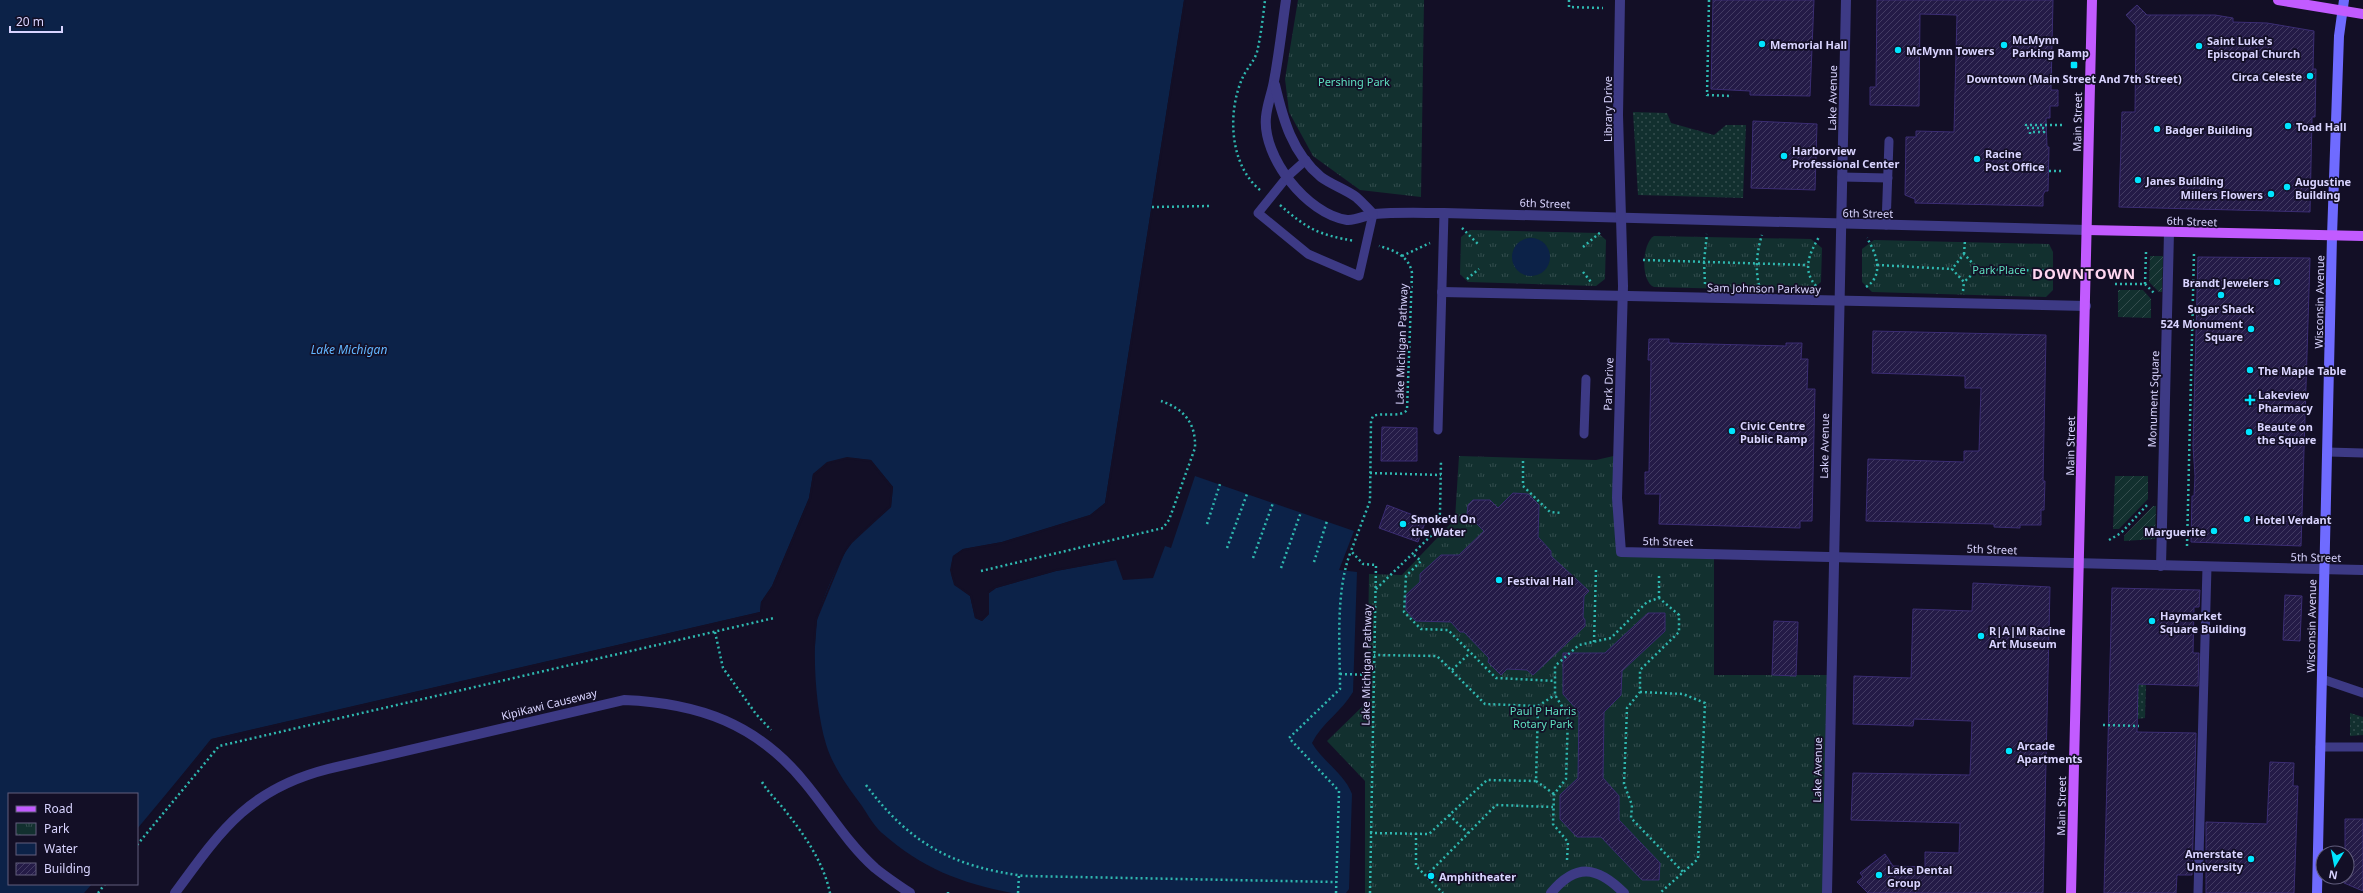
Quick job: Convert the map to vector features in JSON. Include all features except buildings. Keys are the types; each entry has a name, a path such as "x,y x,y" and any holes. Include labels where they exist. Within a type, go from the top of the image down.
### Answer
{"main road":[{"name":"Main Street","path":"2071,893 2092,0"},
{"path":"2278,0 2363,14"},
{"name":"6th Street","path":"2087,230 2363,236"}],"street":[{"name":"6th Street","path":"1286,0 1274,82 1266,118 1267,133 1276,158 1287,177 1304,198 1325,211 1348,220 1373,214 1444,213 2087,230"},
{"name":"Library Drive","path":"1620,0 1618,115 1623,217"},
{"name":"Lake Avenue","path":"1827,893 1846,0"},
{"name":"Wisconsin Avenue","path":"2317,893 2332,236 2342,11 2344,0"},
{"path":"1274,82 1282,116 1290,137 1306,160 1321,177 1355,197 1373,214"},
{"name":"Park Drive","path":"1621,552 1617,498 1623,296 1623,217"},
{"name":"Monument Square","path":"2160,566 2169,232"},
{"name":"Sam Johnson Parkway","path":"1442,292 1840,302 2086,306"},
{"name":"5th Street","path":"1621,552 2363,570"},
{"name":"KipiKawi Causeway","path":"175,893 225,828 257,799 292,780 328,769 624,700 674,704 710,714 725,719 760,739 795,771 860,852 875,868 910,893"},
{"path":"1551,893 1559,884 1573,873 1591,871 1602,875 1624,893"}],"lane":[{"path":"1886,225 1889,141"},
{"path":"1306,160 1287,177 1258,214 1308,254 1359,276 1373,214"},
{"path":"1842,177 1888,178"},
{"path":"1438,430 1444,213"},
{"path":"1584,434 1586,379"},
{"path":"2328,452 2363,453"},
{"path":"2198,893 2207,567"},
{"path":"2322,680 2363,693"},
{"path":"2320,747 2363,748"}],"path":[{"path":"1265,0 1257,52 1239,88 1234,121 1234,137 1242,170 1258,190 1301,223 1321,235 1393,250 1402,256 1432,242"},
{"path":"1569,0 1569,7 1603,8"},
{"path":"1709,0 1707,95 1732,96"},
{"path":"2030,134 2030,132 2044,132 2044,128 2026,128 2026,125 2064,125"},
{"path":"2049,171 2062,171"},
{"path":"1152,207 1211,206"},
{"path":"1462,228 1479,245"},
{"path":"1583,247 1603,231"},
{"path":"1706,290 1703,276 1708,234"},
{"path":"1760,292 1757,277 1758,246 1762,234"},
{"path":"1819,237 1811,250 1807,265 1812,281 1820,289"},
{"path":"1861,290 1869,285 1875,276 1877,266 1876,254 1866,238"},
{"path":"1952,269 1964,254 1965,240"},
{"path":"2115,284 2145,284 2146,252"},
{"path":"2187,546 2194,253"},
{"path":"1964,254 1978,269"},
{"name":"Lake Michigan Pathway","path":"1370,893 1376,565 1363,564 1351,551 1370,501 1370,426 1373,416 1401,414 1407,410 1412,272 1410,263 1402,256"},
{"path":"1643,260 1807,265"},
{"path":"1877,266 1952,269 1964,282 1978,269 2059,271"},
{"path":"1463,284 1479,269"},
{"path":"981,571 1163,528 1174,506 1195,448 1195,438 1191,423 1183,412 1162,401"},
{"path":"1376,590 1414,555 1435,532 1440,513 1441,460"},
{"path":"1523,462 1523,486 1550,512 1562,514"},
{"path":"1370,473 1441,476"},
{"path":"1207,524 1220,484"},
{"path":"1227,548 1247,494"},
{"path":"2109,540 2121,533 2152,500"},
{"path":"1253,558 1273,503"},
{"path":"1281,568 1301,512"},
{"path":"1314,562 1327,521"},
{"path":"1336,893 1339,791 1289,738 1340,689 1342,588 1345,567 1351,551"},
{"path":"1414,555 1421,561 1406,576 1404,612 1421,629 1448,630 1496,678 1555,681"},
{"path":"1594,642 1596,569"},
{"path":"1658,598 1659,573"},
{"path":"1567,860 1568,842 1553,824 1554,794 1566,780 1568,716 1555,695 1556,666 1579,644 1611,638 1647,602 1658,598"},
{"path":"1658,598 1679,615 1679,632 1640,670 1640,692 1627,708 1624,784 1632,804 1631,818 1684,873"},
{"path":"138,845 219,746 774,618"},
{"path":"715,632 723,668 756,714 772,731"},
{"path":"1452,670 1470,652"},
{"path":"1374,655 1437,656 1485,704 1538,706 1555,695"},
{"path":"1340,674 1374,675"},
{"path":"1640,692 1683,694 1704,703 1698,859 1660,893"},
{"path":"1536,781 1538,706"},
{"path":"2103,725 2139,726"},
{"path":"1370,833 1429,834 1487,780 1536,781 1554,794"},
{"path":"762,782 771,796 802,832 816,856 830,893"},
{"path":"866,786 902,827 933,849 980,868 1019,875 1336,882"},
{"path":"1426,876 1496,805 1553,807"},
{"path":"1449,815 1468,833"},
{"path":"1416,834 1416,866 1444,893"},
{"path":"1018,893 1019,875"},
{"path":"98,893 104,885"}],"green space":[{"name":"Pershing Park","path":"1298,0 1424,0 1421,197 1360,190 1313,156 1289,112 1285,79"},
{"path":"1633,112 1667,113 1671,123 1714,135 1726,125 1746,125 1743,198 1638,195"},
{"path":"1470,230 1598,233 1606,240 1605,279 1596,286 1468,282 1460,274 1461,237"},
{"path":"1654,236 1811,239 1822,248 1821,282 1810,291 1654,287 1649,283 1646,277 1644,262 1647,246"},
{"name":"Park Place","path":"1874,240 2049,244 2053,252 2053,290 2046,297 1872,292 1862,282 1862,249"},
{"path":"2150,256 2163,256 2162,292 2159,292 2149,282"},
{"path":"2118,290 2143,290 2151,299 2151,318 2118,317"},
{"name":"Paul P Harris Rotary Park","path":"1618,455 1621,552 1714,554 1714,675 1831,675 1827,893 1365,893 1365,781 1327,741 1367,702 1369,574 1402,575 1455,519 1459,456 1596,460"},
{"path":"2115,476 2148,476 2148,499 2119,529 2113,529"},
{"path":"2153,506 2156,506 2155,539 2124,541 2124,536"},
{"path":"2138,684 2146,685 2145,718 2137,719"},
{"path":"2350,713 2363,717 2363,735 2350,736"}],"water":[{"name":"Lake Michigan","path":"0,0 1184,0 1105,503 1090,515 1002,542 963,549 953,556 951,575 955,584 970,596 975,618 982,621 989,614 989,593 996,588 1056,571 1116,560 1123,580 1153,578 1165,546 1171,548 1195,476 1354,531 1339,570 1357,572 1353,692 1321,729 1312,743 1344,780 1352,794 1349,889 1346,893 1012,893 975,884 942,872 912,856 882,833 874,824 837,769 826,744 817,700 815,650 817,621 822,603 841,559 851,544 860,534 891,507 893,487 871,460 847,459 834,461 827,464 813,474 809,498 772,586 761,602 760,612 212,739 138,828 138,793 8,793 8,885 91,885 84,893 0,893"},
{"path":"1527,238 1535,238 1545,243 1549,250 1549,264 1545,271 1535,276 1527,276 1517,271 1515,268 1512,261 1512,253 1517,243 1520,241"}],"pier":[{"path":"1184,0 1186,0 1107,504 1090,517 1002,544 963,551 954,557 952,570 956,584 972,595 977,617 982,619 987,613 987,592 995,586 1056,569 1116,558 1116,560 1056,571 996,588 989,593 989,614 982,621 975,618 970,596 954,585 950,570 953,556 963,549 1002,542 1090,515 1105,503"},
{"path":"847,457 871,460 893,487 891,507 852,543 845,552 817,620 815,646 813,646 815,619 844,551 851,541 889,506 891,488 870,462 847,459 828,464 815,475 811,499 774,587 763,602 761,614 213,741 138,830 211,739 760,612 761,602 772,586 809,498 813,474 827,462"}],"place":[{"name":"Memorial Hall","path":"1762,44"},
{"name":"McMynn Parking Ramp","path":"2004,45"},
{"name":"Saint Luke's Episcopal Church","path":"2199,46"},
{"name":"McMynn Towers","path":"1898,50"},
{"name":"Downtown (Main Street And 7th Street)","path":"2074,65"},
{"name":"Circa Celeste","path":"2310,76"},
{"name":"Toad Hall","path":"2288,126"},
{"name":"Badger Building","path":"2157,129"},
{"name":"Harborview Professional Center","path":"1784,156"},
{"name":"Racine Post Office","path":"1977,159"},
{"name":"Janes Building","path":"2138,180"},
{"name":"Augustine Building","path":"2287,187"},
{"name":"Millers Flowers","path":"2271,194"},
{"name":"Brandt Jewelers","path":"2277,282"},
{"name":"Sugar Shack","path":"2221,295"},
{"name":"524 Monument Square","path":"2251,329"},
{"name":"The Maple Table","path":"2250,370"},
{"name":"Lakeview Pharmacy","path":"2250,400"},
{"name":"Civic Centre Public Ramp","path":"1732,431"},
{"name":"Beaute on the Square","path":"2249,432"},
{"name":"Hotel Verdant","path":"2247,519"},
{"name":"Smoke'd On the Water","path":"1403,524"},
{"name":"Marguerite","path":"2214,531"},
{"name":"Festival Hall","path":"1499,580"},
{"name":"Haymarket Square Building","path":"2152,621"},
{"name":"R|A|M Racine Art Museum","path":"1981,636"},
{"name":"Arcade Apartments","path":"2009,751"},
{"name":"Amerstate University","path":"2251,859"},
{"name":"Lake Dental Group","path":"1879,875"},
{"name":"Amphitheater","path":"1431,876"}],"district":[{"name":"DOWNTOWN","path":"2084,273"}]}
